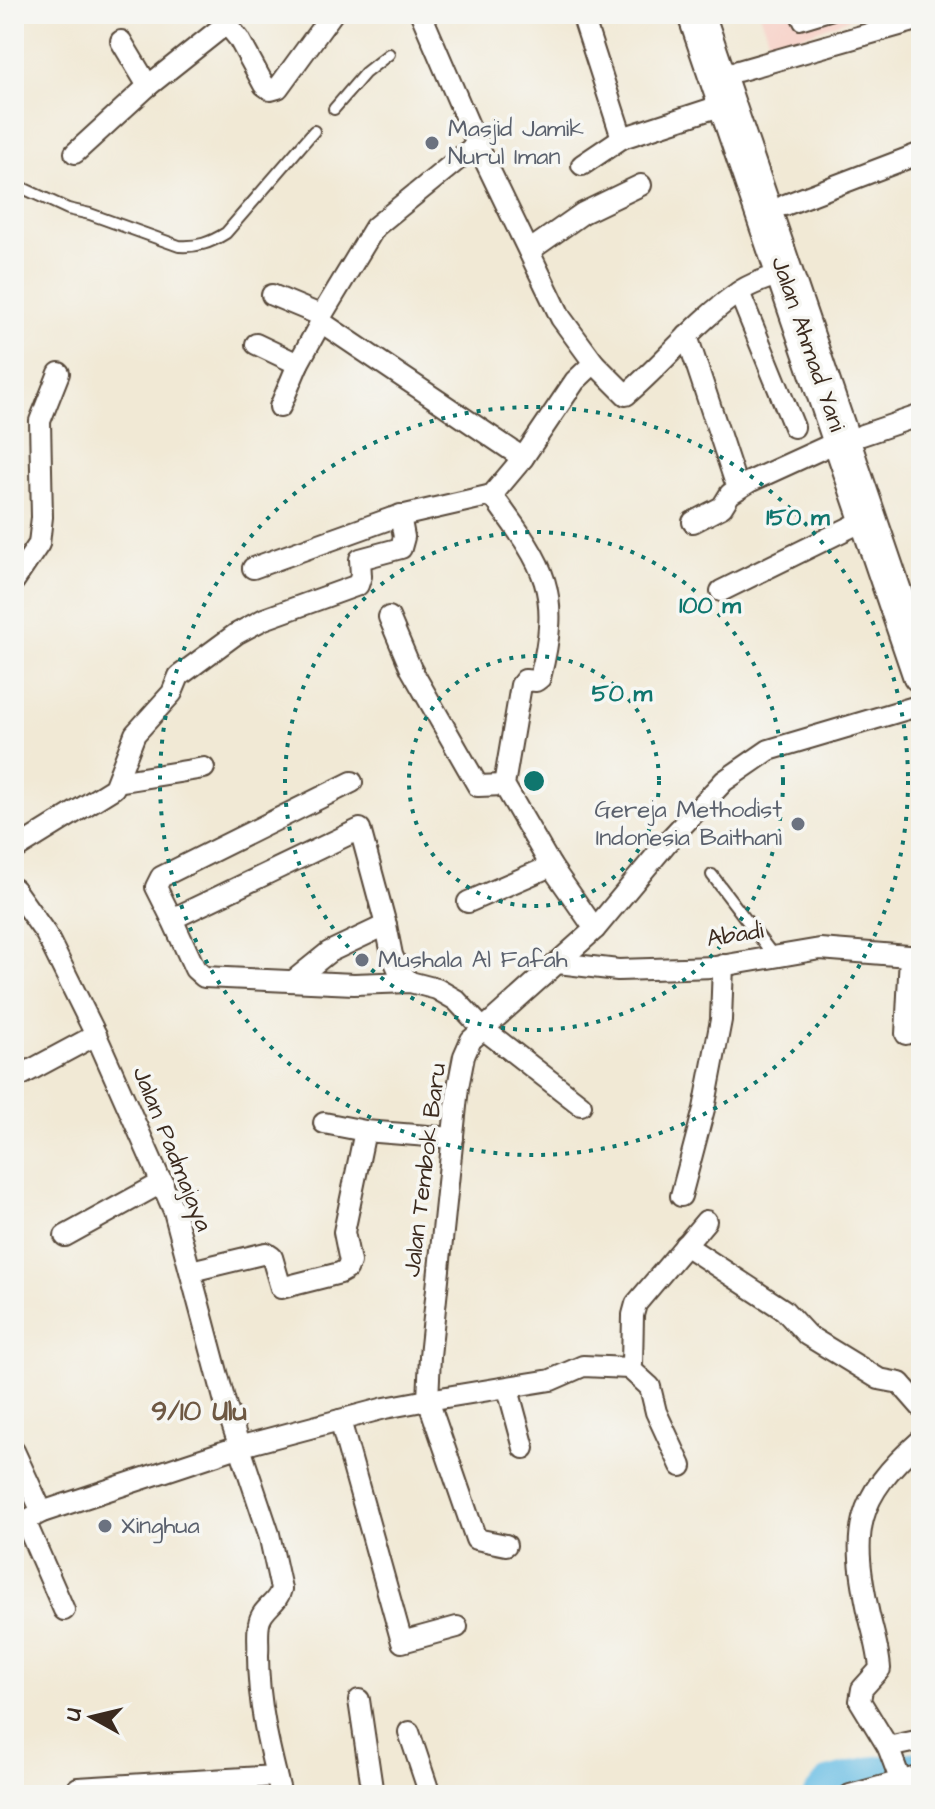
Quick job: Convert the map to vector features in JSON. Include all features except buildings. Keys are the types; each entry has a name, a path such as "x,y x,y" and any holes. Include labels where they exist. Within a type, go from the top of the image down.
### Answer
{"highway":[{"name":"Jalan Ahmad Yani","path":"696,14 785,205 852,438 867,519 921,674"},
{"name":"Jalan Ahmad Yani","path":"719,14 732,88 783,273 921,607"}],"street":[{"path":"75,153 148,86 212,34 230,28 264,85 271,90 278,88 332,14"},
{"path":"582,14 622,138"},
{"path":"582,165 622,138 732,88 921,19"},
{"path":"422,28 561,318 594,363 626,395 645,380 687,336 739,292 783,273"},
{"path":"121,41 148,86"},
{"path":"280,407 318,316 375,227 477,144"},
{"path":"785,205 921,153"},
{"path":"529,251 583,213 641,185"},
{"path":"739,292 794,427"},
{"path":"272,295 318,316 523,458"},
{"path":"687,336 734,478"},
{"path":"256,344 296,363"},
{"path":"253,568 400,515 492,495 523,458 575,381 594,363"},
{"path":"14,581 39,544 42,517 40,421 59,373"},
{"path":"693,522 722,507 730,494 749,482 852,438 921,415"},
{"path":"492,495 535,555 547,585 550,618 540,678 536,681 525,680 521,685 504,785 551,866 595,929"},
{"path":"14,850 114,788 135,734 172,693 179,676 236,634 264,619 358,585 361,576 359,560 403,546 400,515"},
{"path":"721,591 867,519"},
{"path":"389,617 411,669 478,786 504,785"},
{"name":"Jalan Tembok Baru","path":"428,1400 453,1138 464,1056 471,1040 595,929 669,840 724,781 769,750 921,705"},
{"path":"117,782 204,768"},
{"path":"352,782 161,877 156,887 200,975 354,984 410,982 437,989 456,1000 482,1028 581,1105"},
{"path":"172,919 360,829 392,955 399,971 410,982"},
{"path":"468,902 551,866"},
{"name":"Jalan Padmajaya","path":"14,889 46,934 163,1182 191,1271 238,1447 269,1534 281,1589 280,1597 262,1614 259,1623 261,1710 278,1785"},
{"path":"293,981 329,952 386,925"},
{"name":"Abadi","path":"558,963 618,970 723,965 820,949 916,956"},
{"path":"906,1034 916,956"},
{"path":"681,1196 704,1109 721,1020 723,965"},
{"path":"14,1079 96,1035"},
{"path":"324,1123 365,1131 453,1138"},
{"path":"191,1271 266,1253 272,1257 281,1288 347,1269 350,1262 344,1232 365,1131"},
{"path":"65,1236 163,1182"},
{"path":"629,1368 632,1364 636,1304 706,1221"},
{"path":"685,1245 784,1310 807,1335 879,1379 900,1383 921,1407"},
{"path":"27,1520 238,1447 428,1400 551,1380 583,1366 629,1368 650,1387 656,1412 681,1466"},
{"path":"508,1389 524,1448"},
{"path":"428,1400 476,1539 506,1545"},
{"path":"340,1420 402,1642 457,1627"},
{"path":"850,1795 907,1782 860,1701 860,1694 880,1669 880,1663 858,1549 861,1523 873,1491 921,1440"},
{"path":"14,1451 27,1520 64,1610"},
{"path":"359,1700 373,1795"},
{"path":"409,1732 430,1795"},
{"path":"889,1750 921,1740"},
{"path":"78,1788 278,1785"}],"lane":[{"path":"643,14 657,14"},
{"path":"795,14 800,24 833,14"},
{"path":"334,109 365,73 389,54"},
{"path":"14,184 68,209 179,246 194,247 210,243 226,233 314,131"},
{"path":"712,875 773,955"}],"shaded area":[{"path":"760,14 862,14 771,47"}],"waterway":[{"path":"818,1795 828,1783 869,1772 921,1766"}],"place":[{"name":"Masjid Jamik Nurul Iman","path":"432,143"},
{"name":"Gereja Methodist Indonesia Baithani","path":"798,824"},
{"name":"Mushala Al Fafah","path":"362,960"},
{"name":"Xinghua","path":"105,1526"}],"district":[{"name":"9/10 Ulu","path":"199,1411"}]}
